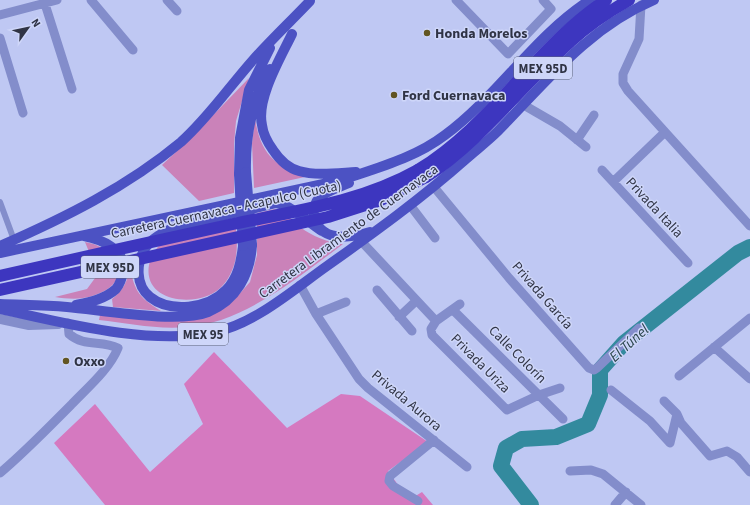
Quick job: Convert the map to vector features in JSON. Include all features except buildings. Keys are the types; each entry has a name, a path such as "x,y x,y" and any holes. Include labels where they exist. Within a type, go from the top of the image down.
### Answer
{"highway":[{"name":"Carretera Cuernavaca - Acapulco (Cuota)","path":"0,290 260,233 353,210 405,189 445,164 490,110 564,33 586,13 606,0"},
{"name":"Carretera Cuernavaca - Acapulco (Cuota)","path":"0,276 92,254 325,205 380,188 405,177 464,142 497,117 571,41 591,24 629,0"}],"main road":[{"path":"310,0 292,34 272,78 264,101 261,124 268,142 280,159 297,171 310,173 368,171"},
{"path":"0,246 72,213 126,181 182,141 207,116 254,60 310,0"},
{"name":"Carretera Libramiento de Cuernavaca","path":"0,253 78,235 342,180 389,164 426,147 455,127 556,27 590,0"},
{"name":"Carretera Libramiento de Cuernavaca","path":"0,309 68,324 162,336 194,335 215,332 249,319 300,285 434,187 497,132 522,104 580,47 620,18 641,5 654,0"},
{"path":"243,173 248,136 256,98 269,70 292,34"},
{"path":"274,39 249,90 240,138 243,173 247,245 238,271 226,290 209,302 182,307 158,302 146,292 139,278 141,258 147,246 163,232 197,221 276,203 284,204 292,208 298,215 332,236 344,237 377,230"},
{"path":"322,231 314,214 314,206 318,198 389,164"},
{"path":"66,307 94,301 107,296 117,288 122,278 124,268 116,251 97,239 78,235"},
{"name":"MEX 95","path":"0,304 66,307 152,315 182,316 201,314 220,304 237,290 248,270 247,245"}],"street":[{"path":"0,15 57,0"},
{"path":"90,0 133,50"},
{"path":"167,0 176,11"},
{"path":"456,0 508,54 551,9 543,0"},
{"path":"45,4 72,88"},
{"path":"641,5 639,39 624,74 623,83 628,91 750,226"},
{"path":"0,38 23,113"},
{"path":"522,104 555,123 586,147"},
{"path":"577,140 594,115"},
{"path":"613,182 665,132"},
{"name":"Privada Italia","path":"602,170 688,263"},
{"name":"Privada García","path":"434,187 509,278 590,368 594,370 597,368 640,328"},
{"path":"0,202 14,240"},
{"path":"410,205 435,238"},
{"name":"Privada Uriza","path":"361,241 416,301 433,325 432,335 507,410 539,395 560,388"},
{"name":"Privada Aurora","path":"300,285 316,314 359,379 368,388 467,467"},
{"path":"377,290 412,331"},
{"path":"399,317 416,301"},
{"path":"316,314 346,302"},
{"name":"Calle Colorín","path":"433,325 456,307 563,419"},
{"path":"678,376 750,318"},
{"path":"0,319 29,324 68,324 69,334 77,341 111,345 118,348 114,356 94,382 21,455 0,473"},
{"path":"714,347 750,379"},
{"path":"611,390 650,422 670,443 677,414"},
{"path":"664,401 677,414 681,423 710,456 728,451 737,457 750,472"},
{"path":"418,501 393,486 389,481 390,476 434,440"},
{"path":"570,471 591,470 603,474 641,505"},
{"path":"614,505 626,492"}],"shaded area":[{"path":"249,78 236,121 234,144 234,193 199,201 162,165 194,135"},
{"path":"255,119 261,141 270,156 285,167 305,177 254,188 252,143"},
{"path":"275,209 286,214 310,234 332,242 343,244 289,284 270,296 249,308 208,324 165,328 99,320 100,315 154,320 223,308 234,300 250,282 257,255 257,213"},
{"path":"235,219 237,247 235,263 224,284 215,292 190,300 177,299 165,295 155,288 149,278 149,265 154,252 163,242"},
{"path":"85,242 97,245 107,251 114,258 118,266 118,274 115,282 107,289 90,297 75,299 55,297 87,289 98,274"},
{"path":"129,262 135,286 138,291 147,301 161,311 113,307 112,299 123,288 127,278"},
{"path":"214,352 287,428 341,394 360,396 428,442 388,471 409,500 422,492 433,505 105,505 54,443 95,404 150,472 203,424 184,384"}],"waterway":[{"name":"El Túnel","path":"531,505 501,466 506,448 522,439 556,437 588,424 600,395 600,370 624,343 738,253 750,247"}],"place":[{"name":"Honda Morelos","path":"427,33"},
{"name":"Ford Cuernavaca","path":"394,95"},
{"name":"Oxxo","path":"66,361"}]}
